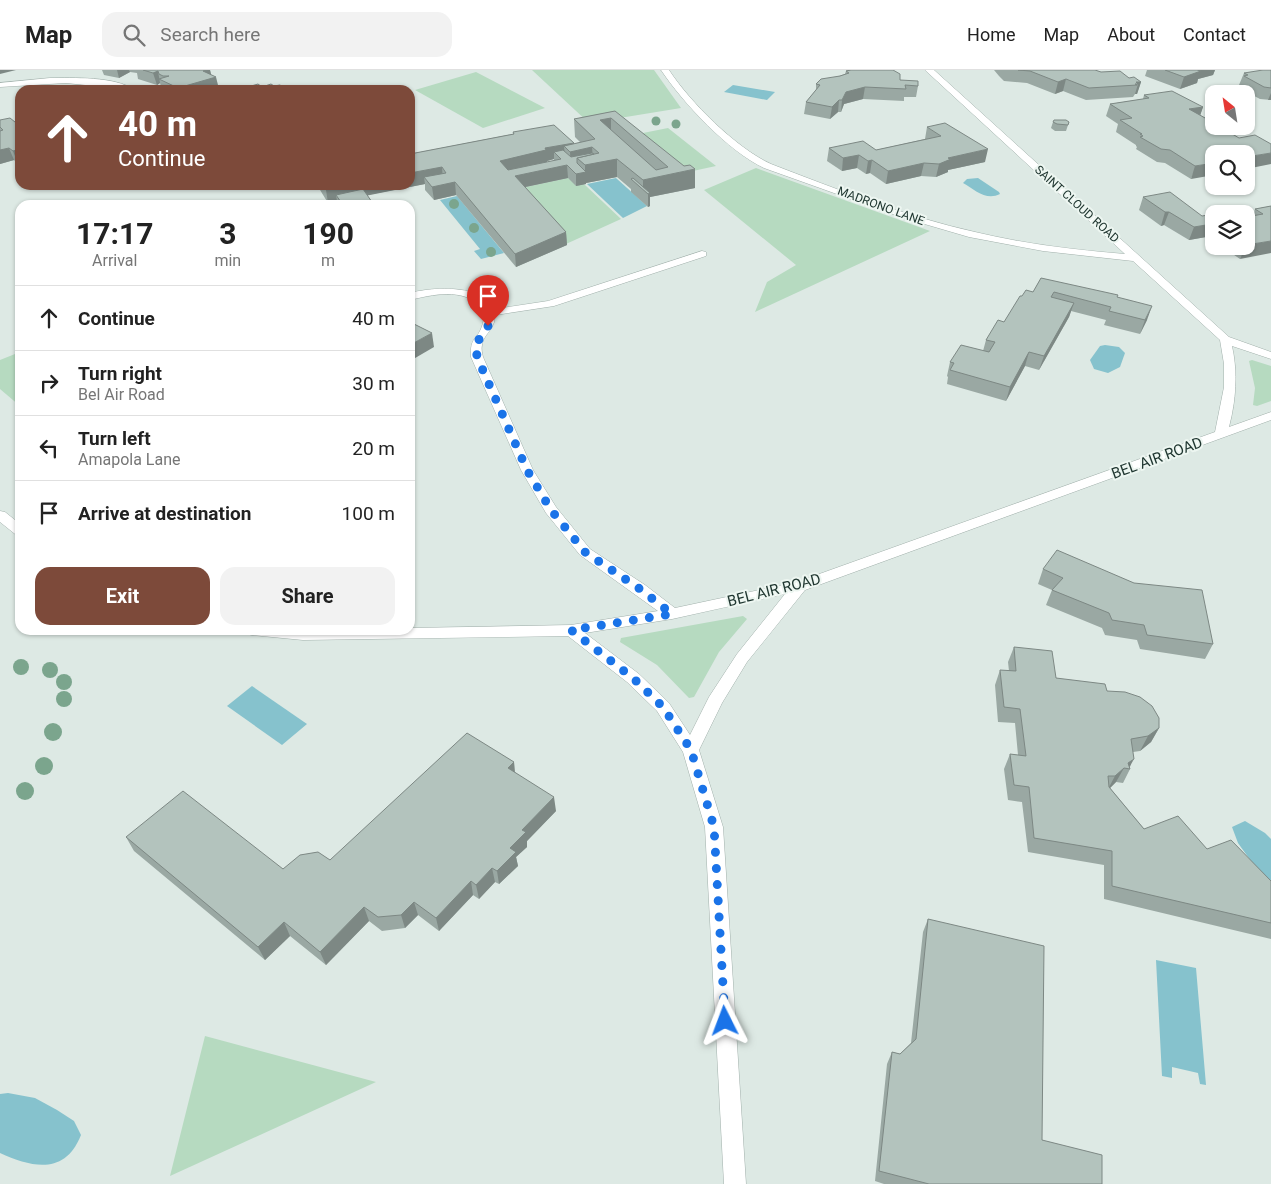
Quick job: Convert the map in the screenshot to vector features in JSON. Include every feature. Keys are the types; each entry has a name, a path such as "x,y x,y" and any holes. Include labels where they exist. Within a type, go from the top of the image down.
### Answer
{"street":[{"name":"MADRONO LANE","path":"665,70 671,80 713,125 761,163 906,216 951,230 1006,242 1068,252 1137,258"},
{"name":"SAINT CLOUD ROAD","path":"929,70 1225,339 1271,356"},
{"path":"0,85 54,80 84,80 116,85"},
{"path":"489,313 550,304 702,254"},
{"path":"415,296 437,291 475,298 489,313 488,326 476,344 477,357 527,470 551,510 585,552 640,589 672,614"},
{"path":"1221,434 1229,404 1230,358 1225,339"},
{"name":"BEL AIR ROAD","path":"415,633 571,630 672,614 800,586 1271,416"},
{"path":"0,515 15,528"},
{"path":"691,750 715,701 742,658 800,586"},
{"path":"571,630 633,678 663,707 691,750 714,827 735,1184"}],"green space":[{"path":"532,70 654,70 681,108 589,123"},
{"path":"476,72 545,108 483,128 415,90"},
{"path":"668,128 716,166 679,174 633,135"},
{"path":"756,168 930,231 755,312 767,282 796,265 704,190"},
{"path":"568,178 585,185 621,219 566,244 516,189"},
{"path":"15,354 15,402 0,389 0,360"},
{"path":"1252,360 1271,366 1271,401 1257,406 1253,405 1255,388 1249,361"},
{"path":"743,616 747,619 719,652 694,697 689,698 657,665 620,642 621,638"},
{"path":"205,1036 376,1082 170,1176"}],"water":[{"path":"733,85 775,92 767,100 724,92"},
{"path":"616,178 647,206 623,218 587,184"},
{"path":"978,178 1000,194 995,196 985,195 963,183 967,179"},
{"path":"457,196 504,253 481,259 474,251 480,249 440,200"},
{"path":"1100,346 1119,347 1125,353 1120,367 1108,373 1094,369 1090,360"},
{"path":"252,686 307,724 282,745 227,706"},
{"path":"1245,821 1265,833 1271,839 1271,889 1238,843 1232,827"},
{"path":"1156,960 1196,968 1206,1085 1200,1084 1198,1073 1172,1067 1172,1078 1162,1076"},
{"path":"8,1093 35,1098 74,1121 81,1135 74,1148 66,1157 47,1165 24,1162 0,1153 0,1094"}],"building":[{"path":"143,70 207,70 203,71 216,77 188,85 172,85 159,79 169,76 163,76 158,71 153,73"},
{"path":"893,70 900,74 900,80 918,81 918,86 905,85 906,89 865,87 846,92 842,100 839,100 832,107 806,102 820,85 816,84 821,79 840,76 849,73 846,71"},
{"path":"1018,70 1120,71 1129,78 1134,77 1141,82 1136,82 1138,84 1135,84 1137,85 1089,88 1066,79 1058,82 1030,71"},
{"path":"1165,70 1197,70 1201,71 1184,77"},
{"path":"1271,70 1271,88 1264,87 1244,76 1248,75 1244,73"},
{"path":"1172,91 1203,107 1189,109 1205,118 1205,135 1234,135 1239,138 1255,135 1271,144 1271,153 1255,156 1255,145 1205,145 1205,164 1195,166 1170,150 1161,149 1140,137 1143,136 1140,134 1142,134 1120,120 1132,118 1110,104 1149,98 1144,95"},
{"path":"615,111 684,166 690,165 695,169 643,180 617,159 585,165 577,158 599,153 592,147 570,152 564,146 595,139 574,119","holes":["611,118 668,167 656,170 600,120"]},
{"path":"10,118 15,122 15,150 9,148 0,150 0,131 3,130 0,127 0,120"},
{"path":"1054,120 1066,120 1069,122 1068,125 1057,124 1053,122"},
{"path":"945,123 988,149 948,158 951,159 939,164 924,163 888,171 872,160 868,161 859,155 843,158 829,148 863,141 876,150 941,136 927,127"},
{"path":"554,125 574,143 545,148 546,150 500,161 508,170 561,159 554,152 563,150 571,157 594,154 577,158 577,163 586,172 576,174 567,165 515,176 566,232 515,254 455,182 432,187 424,177 446,173 442,167 415,172 415,153 514,134 513,132"},
{"path":"633,178 650,193 648,194 631,179"},
{"path":"364,190 371,200 340,200 336,195"},
{"path":"1170,192 1202,216 1205,216 1205,225 1194,227 1169,212 1165,212 1143,197"},
{"path":"1271,206 1271,241 1255,244 1255,215 1263,214 1255,209"},
{"path":"1041,278 1118,295 1117,297 1152,306 1145,320 1109,311 1111,307 1054,292 1051,297 1074,303 1044,356 1029,352 1010,387 950,370 954,363 950,362 961,345 989,352 995,342 986,340 998,320 1004,322 1020,296 1026,290 1033,292"},
{"path":"415,324 432,333 415,342"},
{"path":"1057,550 1134,583 1202,590 1213,644 1147,635 1144,625 1112,620 1109,613 1052,590 1063,578 1043,569"},
{"path":"1014,647 1052,651 1056,678 1105,684 1107,691 1125,692 1140,697 1152,706 1159,718 1159,728 1148,736 1131,739 1134,759 1128,763 1130,769 1124,768 1115,776 1108,776 1109,787 1144,829 1178,816 1207,849 1231,840 1271,881 1271,923 1112,886 1112,851 1034,838 1029,787 1014,785 1010,754 1026,756 1020,709 1004,707 1000,670 1016,671"},
{"path":"467,733 514,762 508,768 554,797 522,830 526,832 510,848 516,852 497,871 492,868 476,885 471,881 436,918 414,902 401,915 378,917 364,907 320,952 284,922 258,947 126,837 183,791 283,869 300,855 318,852 330,860"},
{"path":"928,919 1044,946 1042,1140 1102,1155 1102,1184 929,1184 879,1171 892,1052 900,1054 916,1039"}],"route":[{"path":"488,326 476,344 477,357 527,470 551,510 585,552 640,589 672,614 571,630 633,678 663,707 691,750 714,827 725,1021"}]}
